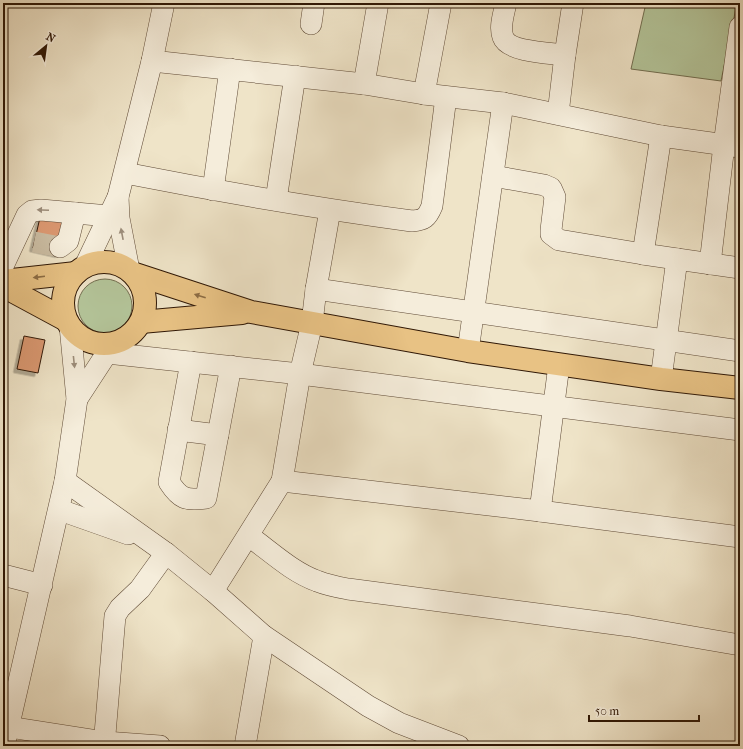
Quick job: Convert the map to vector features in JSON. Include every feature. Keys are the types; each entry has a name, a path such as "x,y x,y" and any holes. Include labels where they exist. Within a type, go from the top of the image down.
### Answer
{"main road":[{"path":"3,281 80,270 96,262 108,262 119,264 132,272 251,312 468,351 661,379 740,388"},
{"path":"68,323 63,300 65,290 80,270"},
{"path":"3,286 68,323 79,336 92,343 105,344 113,348 136,331 146,310 146,297 142,285 132,272"},
{"path":"141,322 251,312"}],"street":[{"path":"80,270 118,197 152,61 164,3"},
{"path":"311,24 314,3"},
{"path":"364,84 378,3"},
{"path":"424,94 441,3"},
{"path":"506,3 502,32 503,38 508,44 519,48 566,55"},
{"path":"558,114 572,3"},
{"path":"710,264 732,146 740,31"},
{"path":"152,61 364,84 424,94 503,103 661,136 732,146"},
{"path":"213,190 230,69"},
{"path":"276,200 295,76"},
{"path":"125,173 330,210 412,221 424,220 428,216 432,206 446,97"},
{"path":"468,351 503,103"},
{"path":"643,254 661,136"},
{"path":"493,176 544,185 551,188 555,197 551,234 559,240 740,268"},
{"path":"118,197 119,218 132,272"},
{"path":"3,266 25,240 27,215 32,212 41,210 109,216"},
{"path":"213,591 249,536 282,481 300,374 312,323 316,289 330,210"},
{"path":"60,247 68,241 75,213"},
{"path":"661,379 677,259"},
{"path":"316,289 740,351"},
{"path":"68,323 77,399 65,481 60,510 7,736 105,744 160,746"},
{"path":"77,399 113,348 191,362 300,374 740,430"},
{"path":"191,362 169,482 176,493 189,500 206,498 231,366"},
{"path":"540,511 555,406 559,365"},
{"path":"178,430 218,435"},
{"path":"65,481 159,548 213,591 264,636 368,706 399,723 459,746"},
{"path":"282,481 540,511 740,538"},
{"path":"60,510 159,548"},
{"path":"249,536 294,569 316,581 348,589 630,626 740,645"},
{"path":"105,744 115,616 120,608 140,589 159,548"},
{"path":"3,575 42,585"},
{"path":"246,746 264,636"}],"green space":[{"path":"646,3 737,3 721,81 631,69"},
{"path":"105,279 115,281 124,287 130,296 132,306 130,316 124,325 115,331 105,333 95,331 86,325 80,316 78,306 80,296 86,287 95,281"}],"building":[{"path":"41,213 67,219 59,254 33,248"},
{"path":"24,336 45,340 38,373 17,369"}],"tunnel":[{"path":"34,242 60,247"}]}
